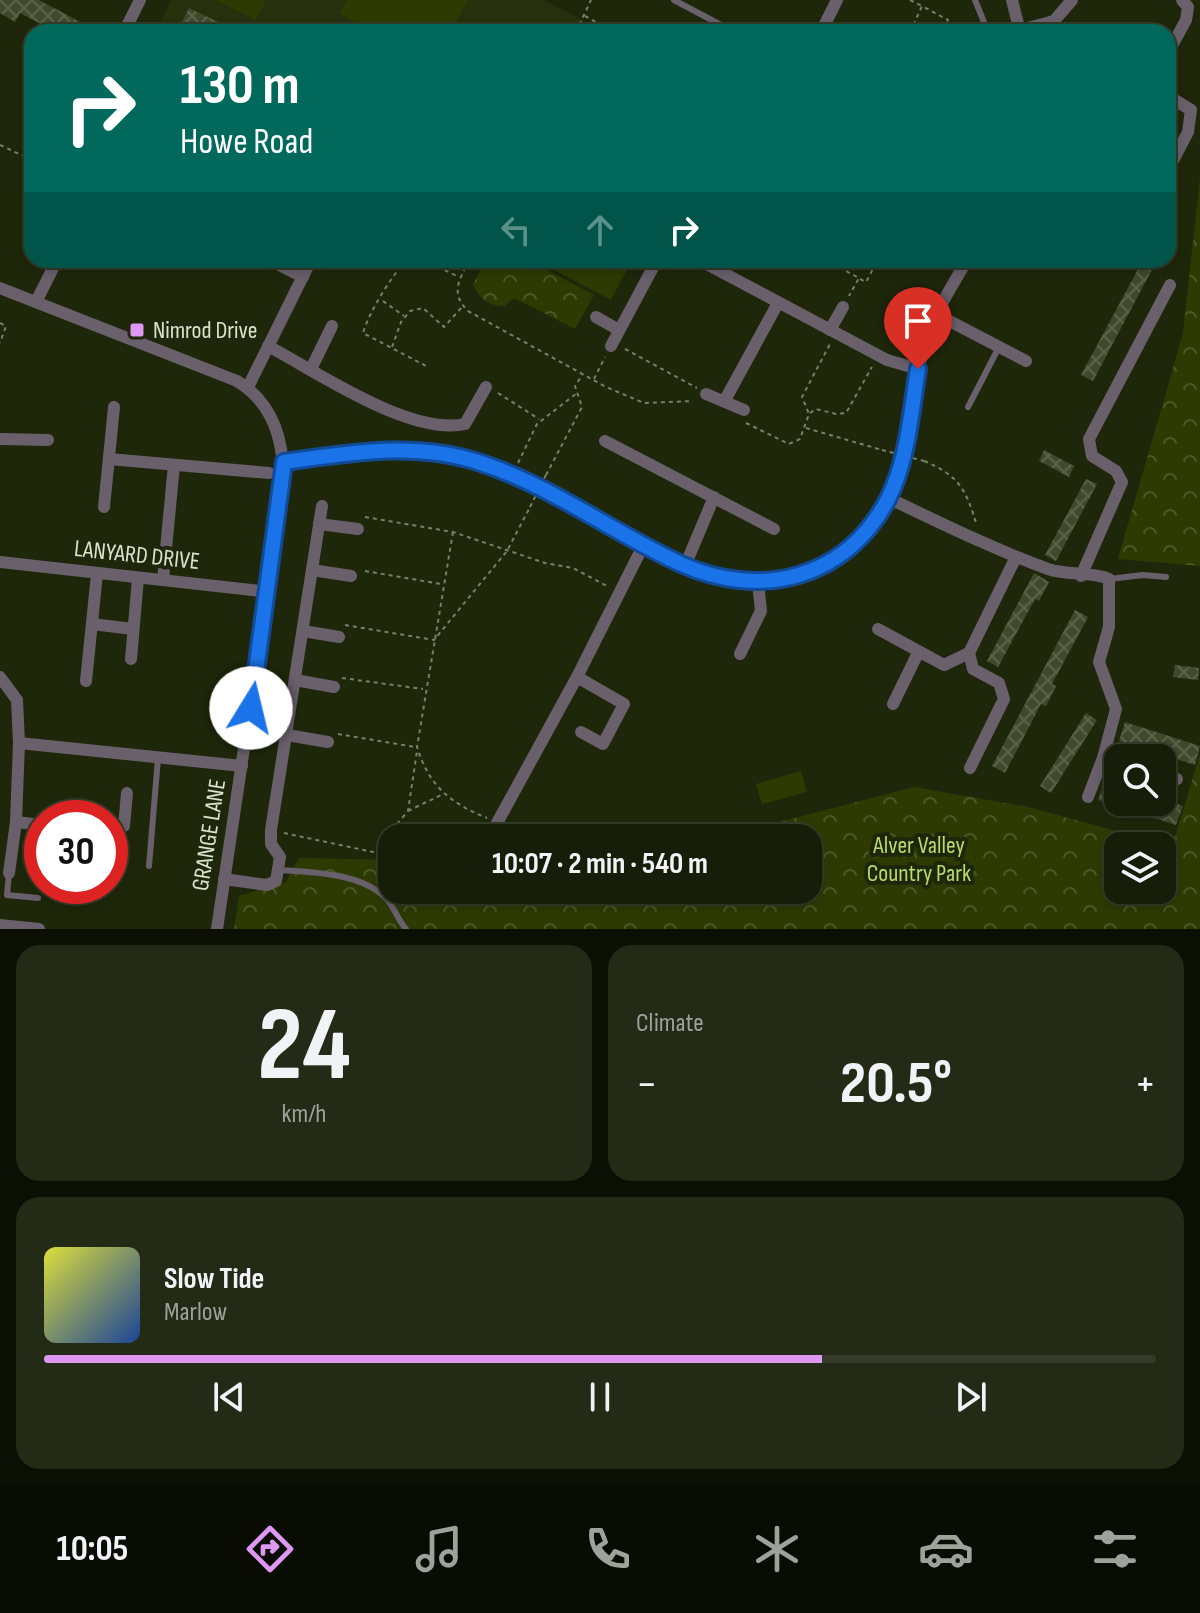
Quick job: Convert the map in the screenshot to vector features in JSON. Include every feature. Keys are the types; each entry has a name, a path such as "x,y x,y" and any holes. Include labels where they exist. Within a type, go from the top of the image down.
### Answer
{"street":[{"path":"128,24 140,0"},
{"path":"825,24 837,0"},
{"path":"1012,0 1018,24"},
{"path":"1044,24 1054,21 1072,0"},
{"path":"1176,38 1186,20 1188,7 1182,0"},
{"path":"1176,101 1191,110 1192,121 1176,154"},
{"path":"36,302 53,268"},
{"path":"285,268 303,277"},
{"path":"248,387 307,268"},
{"path":"611,346 653,268"},
{"path":"714,268 879,355 918,369"},
{"path":"0,288 248,387 275,424 284,462 406,449 454,455 512,474 685,566 721,577 758,583 797,576 835,558 872,525 888,498 904,449 918,369 936,314 962,268"},
{"path":"1081,576 1122,482 1116,471 1092,456 1089,439 1170,285"},
{"path":"725,400 778,303"},
{"path":"830,330 843,307"},
{"path":"936,314 1026,361"},
{"path":"596,317 619,330"},
{"path":"311,369 332,326"},
{"path":"268,346 398,414 443,425 465,424 486,387"},
{"path":"704,392 744,410"},
{"path":"104,507 114,407"},
{"path":"0,439 48,440"},
{"path":"605,441 774,529"},
{"path":"109,459 269,473"},
{"name":"GRANGE LANE","path":"217,929 269,592 284,462"},
{"path":"163,580 174,465"},
{"path":"685,566 714,497"},
{"path":"888,498 1016,557 1060,573 1081,576 1098,574 1108,585 1109,627 1099,662 1116,709 1103,758 1088,797"},
{"path":"224,879 267,885 276,881 280,870 271,830 322,506"},
{"path":"319,524 358,529"},
{"path":"497,823 577,677 643,546"},
{"path":"878,629 944,665 969,653 1016,557"},
{"name":"LANYARD DRIVE","path":"0,562 269,592"},
{"path":"312,570 351,576"},
{"path":"86,681 97,574"},
{"path":"131,659 138,578"},
{"path":"740,654 761,611 758,583"},
{"path":"92,624 133,629"},
{"path":"303,631 339,637"},
{"path":"893,704 918,653"},
{"path":"969,653 973,669 999,683 1004,699 970,768"},
{"path":"0,677 17,700 19,743 16,822 9,873"},
{"path":"577,677 624,704 603,744 581,732"},
{"path":"295,680 334,687"},
{"path":"287,735 328,742"},
{"path":"19,743 242,766"},
{"path":"126,800 127,793"},
{"path":"16,822 24,823"},
{"path":"0,925 39,929"}],"lane":[{"path":"674,0 711,24"},
{"path":"975,0 985,24"},
{"path":"968,407 999,347"},
{"path":"1108,585 1143,575 1166,577"},
{"path":"149,866 158,756"},
{"path":"280,870 341,877 369,887 384,896 406,929"},
{"path":"9,873 7,895 24,897"}],"path":[{"path":"580,24 591,0"},
{"path":"910,0 948,20 946,24"},
{"path":"914,24 922,6"},
{"path":"584,15 600,24"},
{"path":"0,145 24,157"},
{"path":"399,268 381,300 373,306 363,333 428,367"},
{"path":"439,268 460,278"},
{"path":"465,268 456,289 463,306 593,381 611,346 621,346 704,392"},
{"path":"840,268 866,282 874,268"},
{"path":"843,307 859,278"},
{"path":"381,300 405,316"},
{"path":"392,348 410,311 423,308 444,327 463,306"},
{"path":"0,323 6,326 0,343"},
{"path":"809,414 816,409 846,413 879,355"},
{"path":"434,640 507,551 582,407 575,386 583,374"},
{"path":"486,387 526,407 541,420"},
{"path":"512,474 541,420 577,392"},
{"path":"806,428 944,469 966,490 979,531 976,539"},
{"path":"358,529 359,516 453,532 507,551 573,568 619,593"},
{"path":"408,811 424,689 453,532"},
{"path":"351,576 351,569 443,584"},
{"path":"339,637 342,624 434,640"},
{"path":"334,687 337,677 424,689"},
{"path":"328,742 330,732 417,747"},
{"path":"417,747 424,771 442,795 460,807 497,823"},
{"path":"271,830 373,852 408,811 442,795"}],"shaded area":[{"path":"171,0 543,0 584,20 582,24 160,24"}],"green space":[{"path":"216,0 266,0 256,20"},
{"path":"347,0 468,1 454,24 358,24 339,13"},
{"path":"1200,178 1200,566 1118,559 1183,333"},
{"path":"482,268 543,268 594,295 575,329 514,298 504,306 489,303 473,284"},
{"path":"550,268 628,268 611,300"},
{"name":"Alver Valley Country Park","path":"1200,754 1200,929 234,929 239,896 286,882 299,858 378,860 378,904 822,904 822,824 772,824 914,787 1028,807 1119,832 1104,832 1104,904 1176,904 1176,833"},
{"path":"801,771 807,792 762,804 756,784"}],"building":[{"path":"0,0 39,0 84,24 41,24 20,13 15,22 0,13"},
{"path":"189,8 222,24 181,24"},
{"path":"1139,268 1153,268 1093,381 1081,375"},
{"path":"1044,450 1074,466 1069,477 1039,461"},
{"path":"1086,479 1097,484 1056,561 1045,555"},
{"path":"1034,573 1049,582 1039,601 1035,599 998,667 987,661"},
{"path":"1075,610 1088,617 1052,684 1056,686 1046,706 1041,704 1005,773 992,766"},
{"path":"1175,665 1199,668 1198,680 1173,677"},
{"path":"1086,713 1097,720 1051,793 1040,786"},
{"path":"1125,722 1200,746 1195,765 1176,759 1176,744 1128,744 1119,741"},
{"path":"1104,784 1104,802 1098,800"},
{"path":"1176,804 1183,806 1176,825 1148,816 1176,816"}],"place":[{"name":"Nimrod Drive","path":"137,330"}],"route":[{"path":"251,708 284,462 380,449 454,455 512,474 685,566 721,577 758,583 784,580 810,572 835,558 872,525 897,477 918,369"}]}
